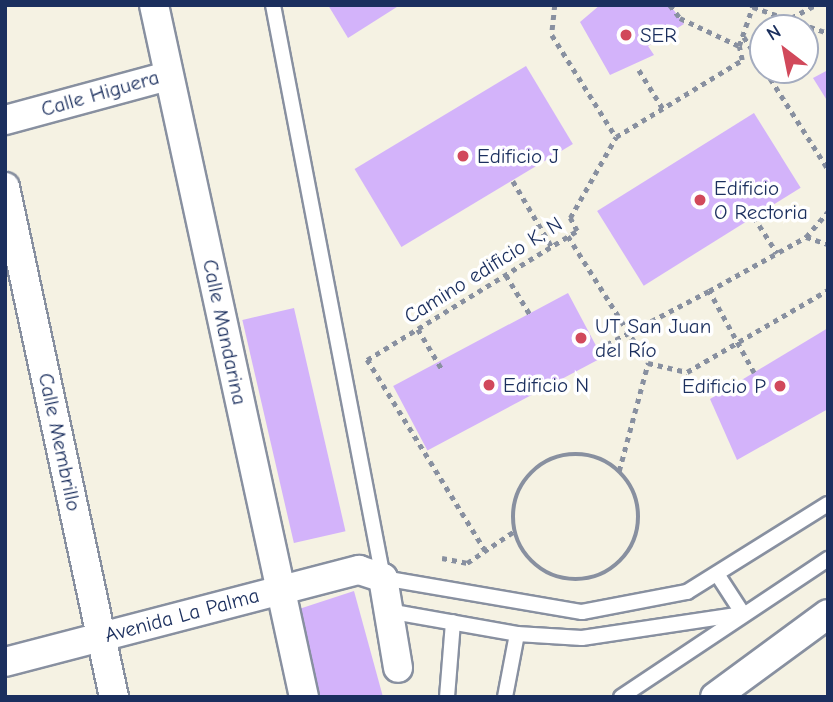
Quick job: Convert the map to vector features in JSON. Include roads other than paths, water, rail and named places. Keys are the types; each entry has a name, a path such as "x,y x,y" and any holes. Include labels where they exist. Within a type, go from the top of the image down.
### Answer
{"street":[{"name":"Calle Higuera","path":"5,120 168,76 154,5"},
{"name":"Calle Mandarina","path":"168,76 304,697"},
{"name":"Calle Membrillo","path":"5,187 114,697"},
{"name":"Avenida La Palma","path":"5,662 282,588 371,574"},
{"path":"371,574 388,611 398,668"},
{"path":"715,697 828,614"}],"lane":[{"path":"273,5 371,574 582,612 687,592 719,577 828,504"},
{"path":"621,697 828,559"},
{"path":"719,577 743,614"},
{"path":"388,611 517,634 582,638 743,614"},
{"path":"582,612 582,638"},
{"path":"447,697 453,622"},
{"path":"505,697 517,634"}],"place":[{"name":"SER","path":"626,35"},
{"name":"Edificio J","path":"463,156"},
{"name":"Edificio O Rectoria","path":"700,200"},
{"name":"UT San Juan del Río","path":"581,338"},
{"name":"Edificio N","path":"489,385"},
{"name":"Edificio P","path":"780,386"}]}
